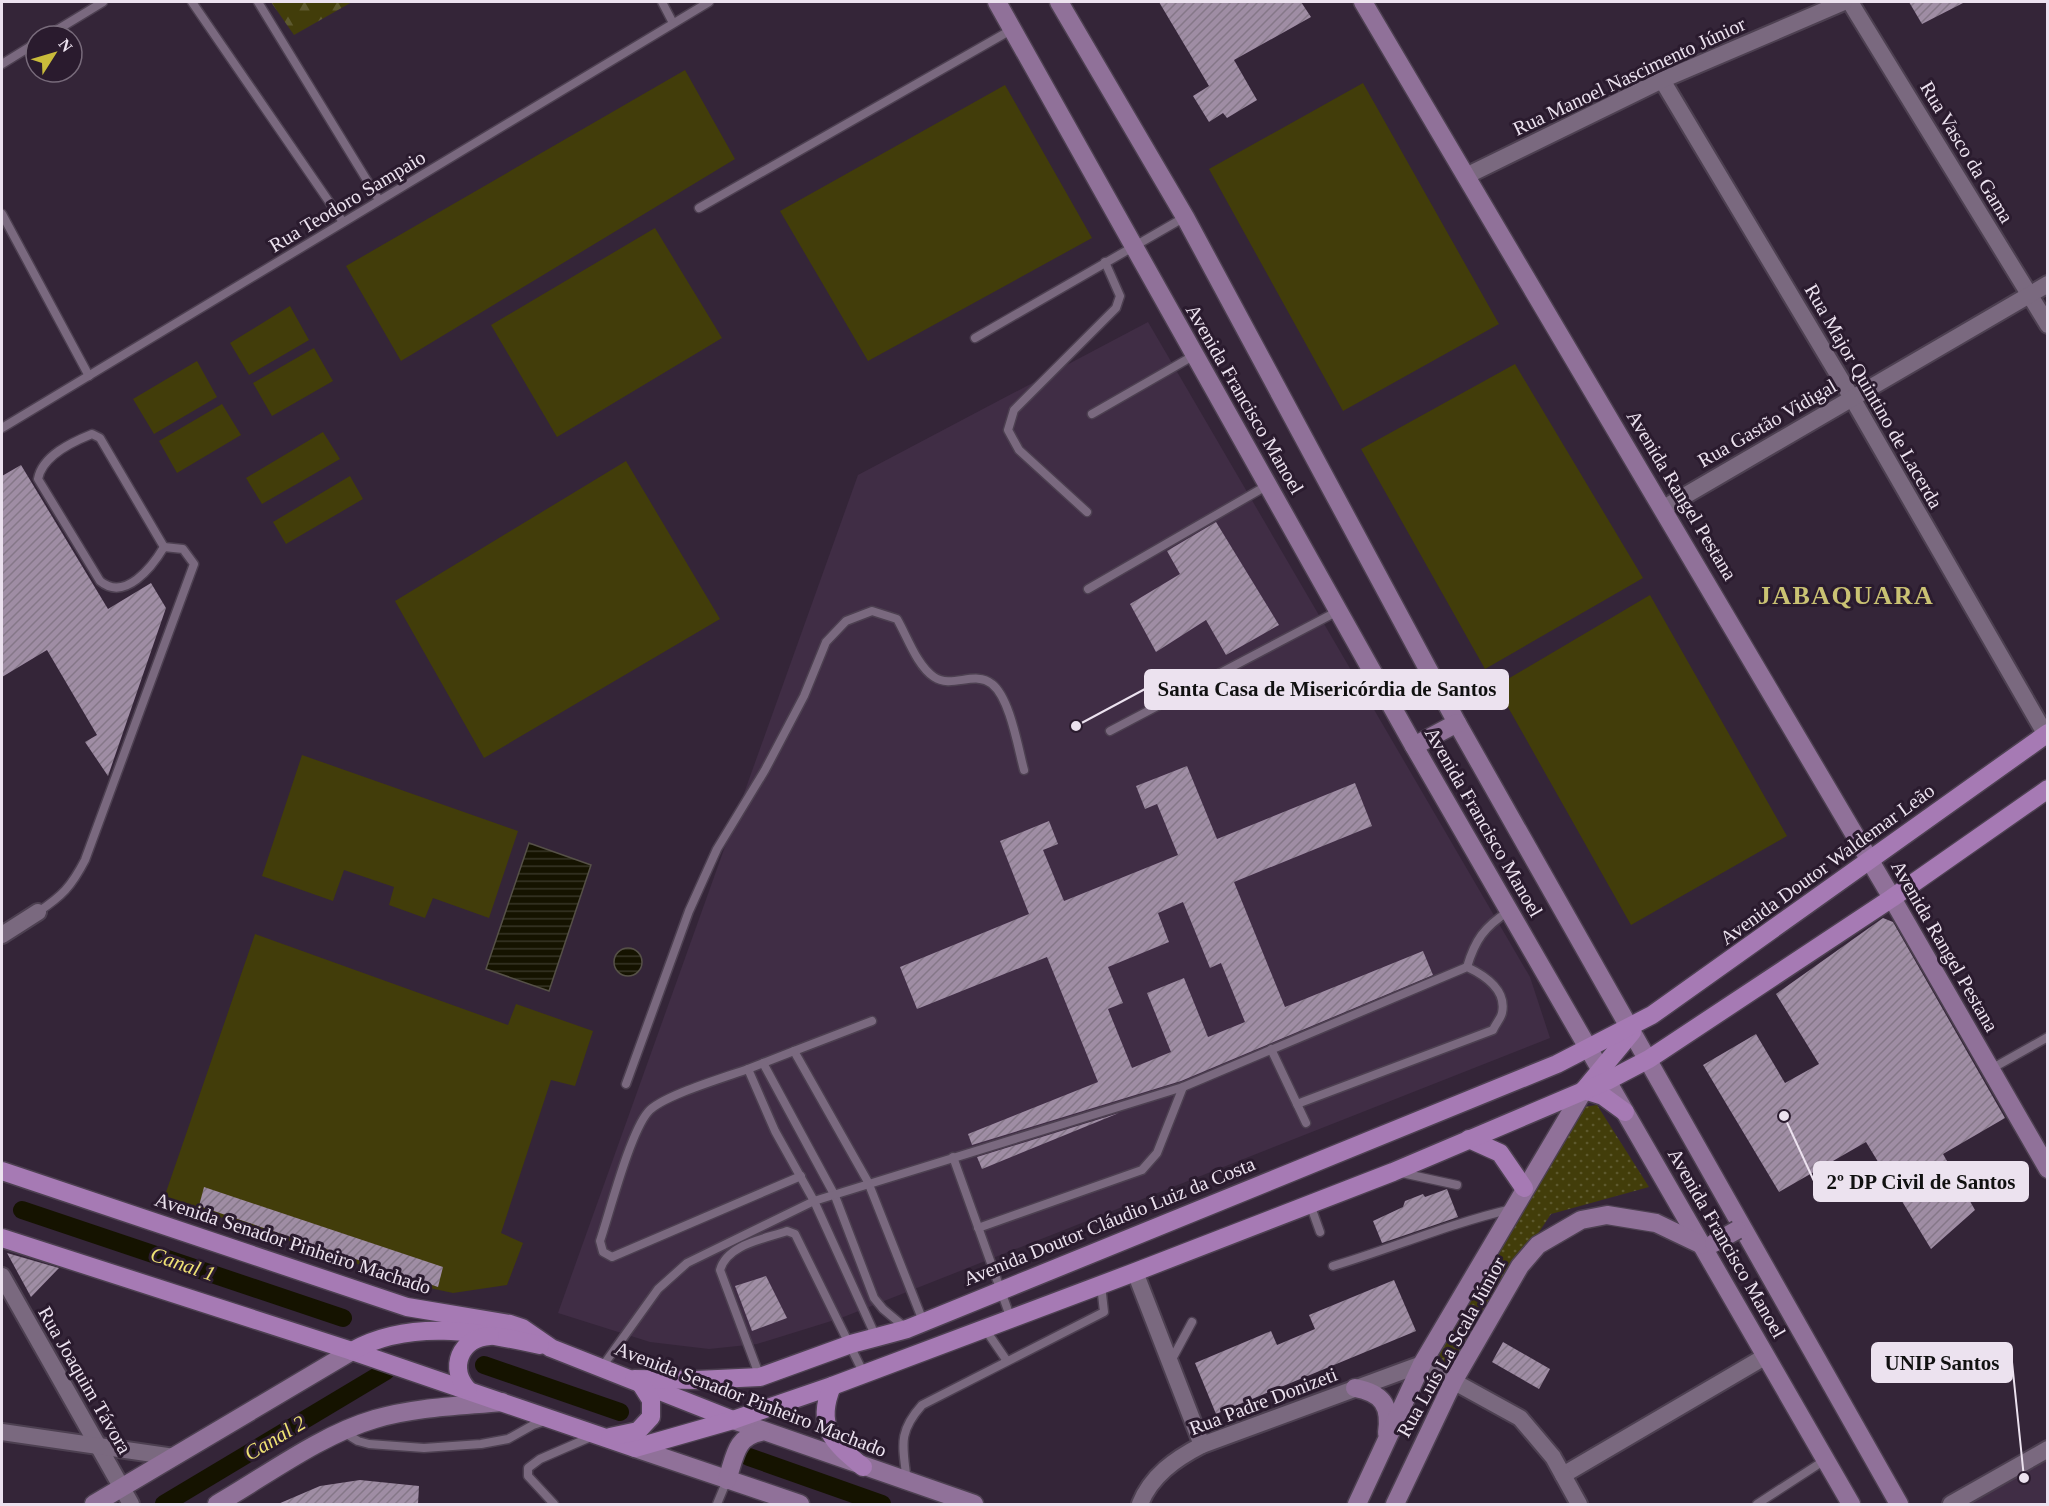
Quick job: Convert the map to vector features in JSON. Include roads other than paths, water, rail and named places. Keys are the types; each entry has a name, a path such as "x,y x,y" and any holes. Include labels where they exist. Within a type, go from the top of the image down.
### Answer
{"main road":[{"name":"Avenida Doutor Waldemar Leão","path":"1632,1029 2047,734"},
{"path":"2,1238 352,1351 635,1448 733,1420 832,1386 1101,1286 1393,1172 1584,1090 1604,1075 1649,1059 1892,898 2048,789"},
{"name":"Avenida Doutor Cláudio Luiz da Costa","path":"636,1380 760,1377 850,1344 915,1325 1519,1081 1632,1029"},
{"path":"1604,1075 1632,1029"},
{"path":"1584,1090 1603,1096 1625,1112"},
{"path":"1469,1138 1500,1153 1524,1188"},
{"name":"Avenida Senador Pinheiro Machado","path":"2,1171 407,1307 522,1328 551,1348 733,1420"},
{"path":"352,1351 387,1335 467,1331 498,1335 551,1348"},
{"path":"468,1390 460,1381 457,1369 465,1346 474,1339 498,1335"},
{"path":"601,1436 638,1431 651,1417 653,1407 648,1393 636,1380"},
{"path":"832,1386 825,1407 826,1428 846,1452 864,1467"}],"street":[{"name":"Avenida Francisco Manoel","path":"1059,2 1177,222 1455,723 1632,1029 1740,1229 1899,1504"},
{"name":"Avenida Rangel Pestana","path":"1363,2 1664,508 2048,1169"},
{"name":"Rua Manoel Nascimento Júnior","path":"1466,176 1662,80 1844,2"},
{"name":"Rua Vasco da Gama","path":"1850,2 2048,325"},
{"name":"Avenida Francisco Manoel","path":"997,4 1141,242 1193,356 1269,485 1338,611 1418,744 1588,1049 1707,1246 1766,1356 1851,1504"},
{"name":"Rua Major Quintino de Lacerda","path":"1662,80 1852,398 2047,734"},
{"name":"Rua Gastão Vidigal","path":"1664,508 2048,284"},
{"path":"1418,744 1455,723"},
{"path":"2,935 38,912"},
{"name":"Rua Luís La Scala Júnior","path":"1357,1504 1422,1364 1512,1208 1584,1090"},
{"name":"Rua Luís La Scala Júnior","path":"1395,1504 1454,1380 1520,1266 1538,1245 1581,1220 1607,1215 1656,1223 1707,1246"},
{"path":"1707,1246 1740,1229"},
{"path":"1135,1272 1202,1445"},
{"name":"Rua Joaquim Távora","path":"2,1276 128,1498"},
{"path":"94,1504 128,1498 174,1457 352,1351"},
{"path":"1563,1475 1766,1356"},
{"path":"1422,1364 1520,1418 1536,1435 1579,1504"},
{"name":"Rua Padre Donizeti","path":"1140,1504 1160,1473 1202,1445 1422,1364"},
{"path":"1355,1388 1376,1394 1384,1404 1388,1422 1385,1441"},
{"path":"217,1504 341,1431 402,1412 502,1402"},
{"name":"Avenida Senador Pinheiro Machado","path":"733,1420 761,1432 974,1504"},
{"path":"2,1432 99,1448 174,1457"},
{"path":"727,1480 740,1441 749,1434 761,1432"},
{"path":"635,1448 800,1504"},
{"path":"1951,1504 2048,1449"}],"lane":[{"path":"67,24 104,2"},
{"path":"192,2 343,222"},
{"path":"258,2 379,200"},
{"path":"662,2 673,23"},
{"name":"Rua Teodoro Sampaio","path":"2,428 709,2"},
{"path":"699,208 1011,30"},
{"path":"2,64 24,50"},
{"path":"2,214 88,376"},
{"path":"975,338 1177,222"},
{"path":"1087,512 1019,450 1008,430 1014,410 1116,308 1120,296 1105,262"},
{"path":"1092,414 1193,356"},
{"path":"92,434 100,438 164,547 152,567 139,578 117,588 109,588 100,581 38,478 40,468 48,459 83,438 92,434"},
{"path":"1088,589 1269,485"},
{"path":"38,912 67,890 85,860 194,564 183,549 164,547"},
{"path":"626,1084 689,911 717,849 770,760 804,696 826,642 846,621 872,611 897,619 922,664 935,678 951,681 976,677 992,683 1004,700 1024,770"},
{"path":"1110,731 1338,611"},
{"path":"1467,967 1474,943 1509,910"},
{"path":"603,1367 658,1288 687,1263 814,1201 835,1196 868,1182 1183,1087 1467,967 1487,976 1499,994 1502,1013 1492,1030 1298,1104"},
{"path":"801,1176 612,1257 603,1252 600,1241 638,1130 648,1112 663,1102 872,1021"},
{"path":"1990,1069 2048,1036"},
{"path":"1271,1049 1306,1123"},
{"path":"794,1051 868,1182 915,1325"},
{"path":"763,1064 835,1196 874,1298 883,1309 915,1325"},
{"path":"748,1069 775,1131 814,1201 877,1337"},
{"path":"978,1228 1142,1170 1157,1153 1183,1087"},
{"path":"953,1156 1011,1319"},
{"path":"1393,1172 1457,1185"},
{"path":"1310,1204 1320,1232"},
{"path":"1333,1266 1400,1246 1476,1217 1512,1208"},
{"path":"760,1377 720,1270 723,1260 730,1252 788,1231 795,1234 864,1374"},
{"path":"907,1482 902,1444 907,1422 922,1405 1104,1312 1101,1286"},
{"path":"1170,1362 1192,1322"},
{"path":"985,1329 1007,1361"},
{"path":"341,1431 358,1441 369,1444 434,1448 495,1442 518,1435 541,1422 559,1421"},
{"path":"554,1504 528,1476 528,1468 540,1459 601,1436"},
{"path":"1757,1504 1826,1460"},
{"path":"717,1504 727,1480"}],"waterway":[{"name":"Canal 1","path":"22,1210 343,1318"},
{"name":"Canal 1","path":"484,1365 620,1412"},
{"name":"Canal 2","path":"164,1504 386,1371"},
{"name":"Canal 1","path":"749,1457 882,1504"}],"place":[{"name":"Santa Casa de Misericórdia de Santos","path":"1076,726"},
{"name":"2º DP Civil de Santos","path":"1784,1116"},
{"name":"UNIP Santos","path":"2024,1478"}],"district":[{"name":"JABAQUARA","path":"1846,595"}]}
